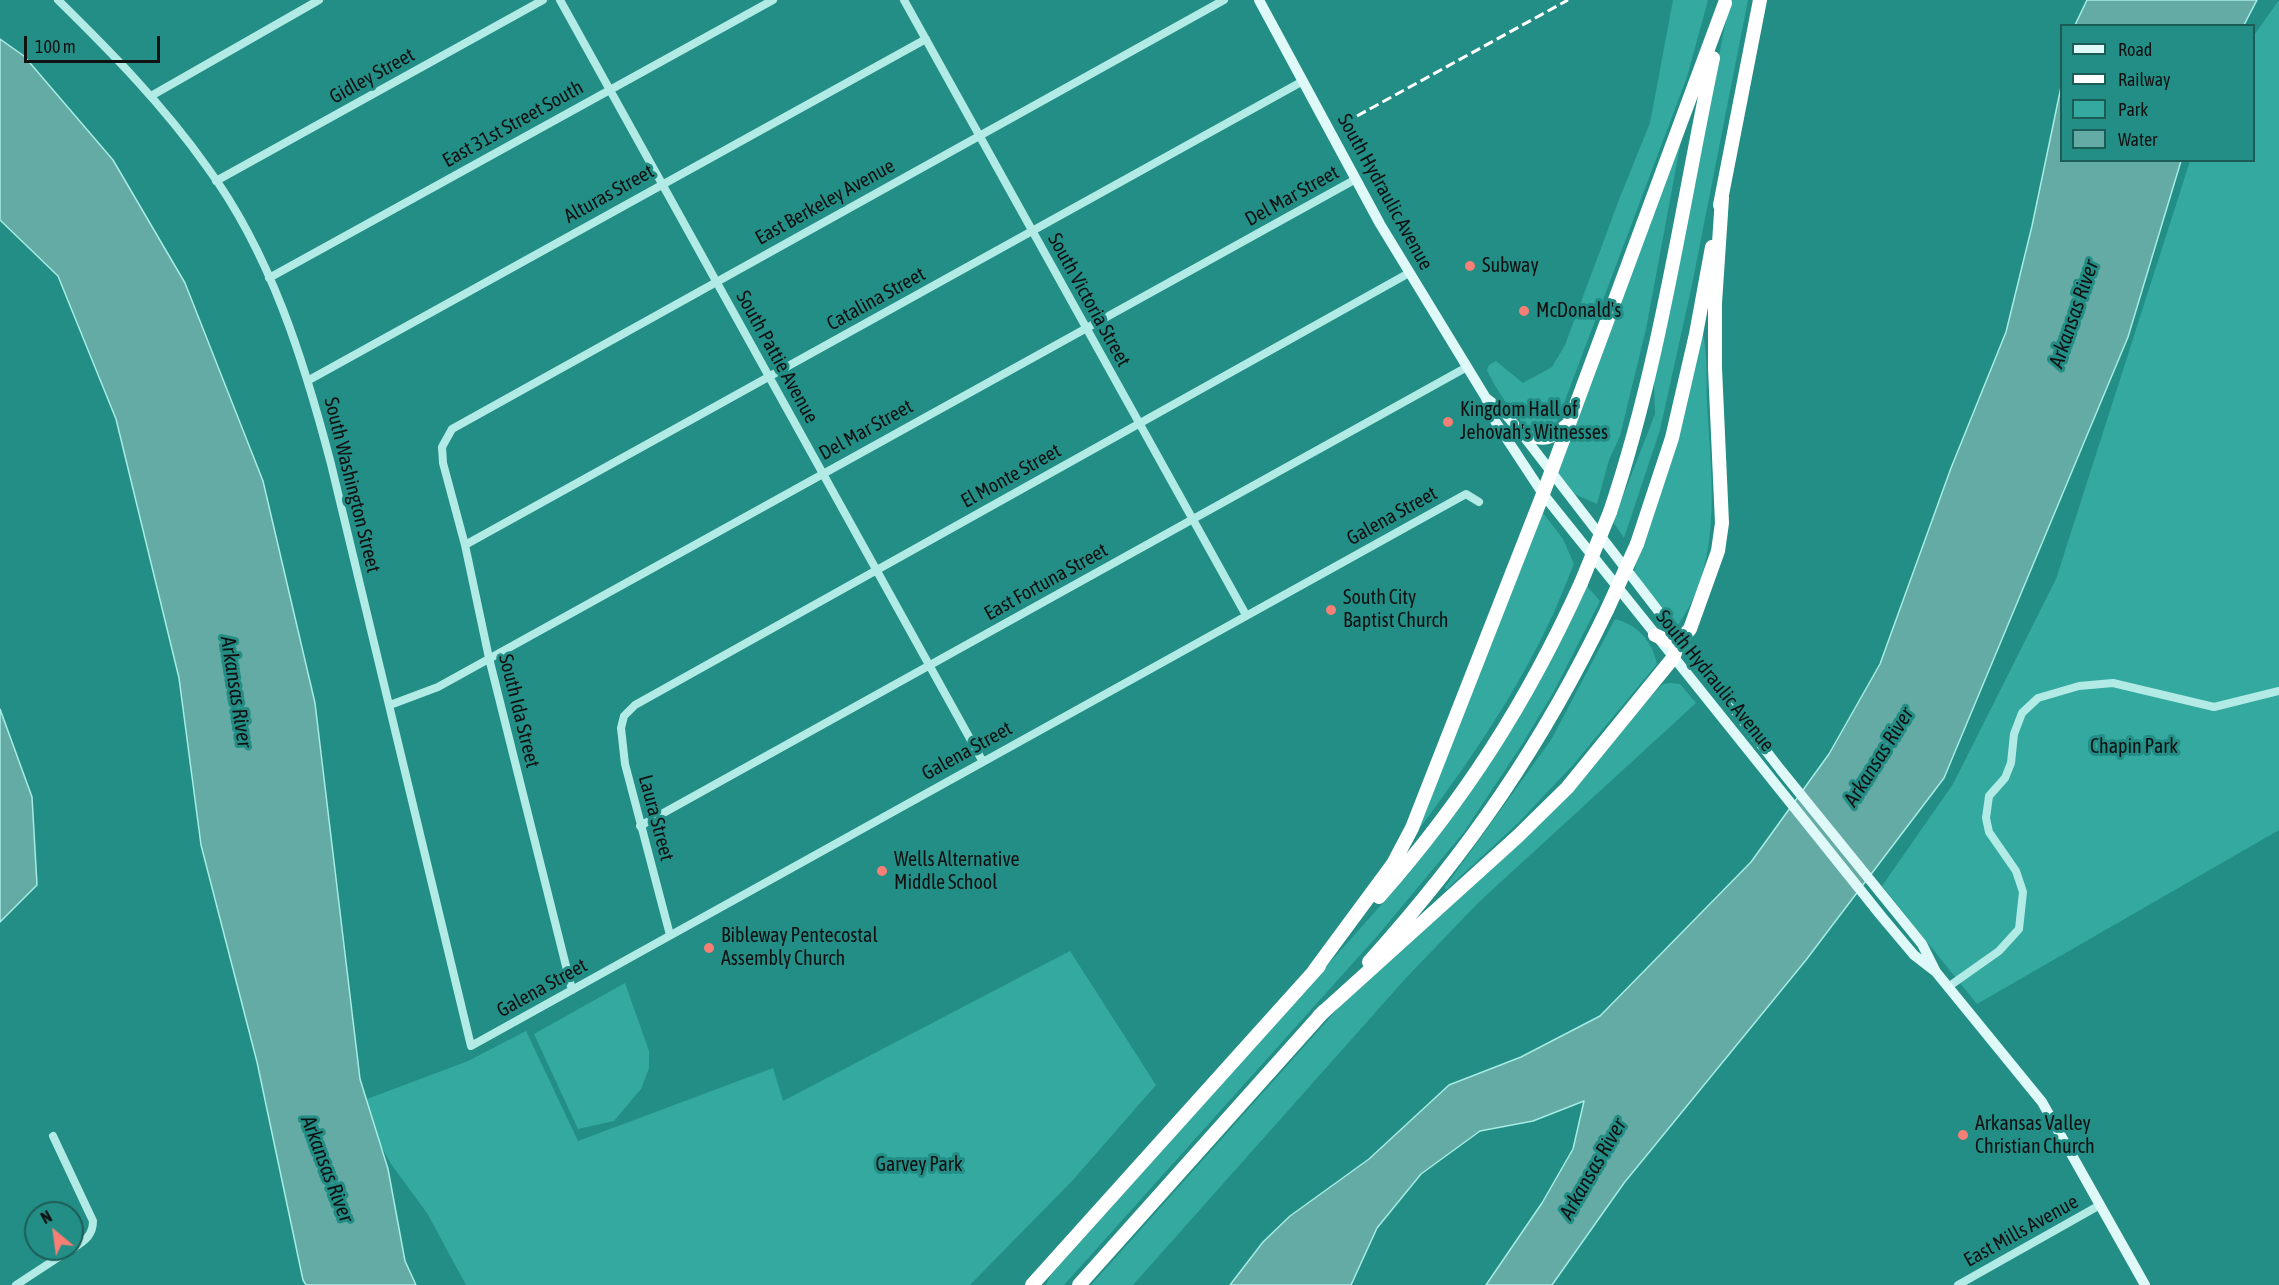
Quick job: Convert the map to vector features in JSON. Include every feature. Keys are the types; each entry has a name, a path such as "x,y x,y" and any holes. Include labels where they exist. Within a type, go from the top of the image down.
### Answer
{"highway":[{"path":"1079,1285 1424,898 1491,813 1572,683 1637,544 1674,426 1696,334 1760,0"},
{"path":"1314,971 1393,864 1412,828 1543,494 1725,2"},
{"path":"1032,1285 1406,867 1463,794 1548,654 1581,583 1610,512 1642,408 1670,282 1694,147 1725,2"},
{"path":"1319,1016 1517,837 1567,788 1673,658 1680,640 1690,629 1718,551 1722,523 1715,368 1715,303 1722,198"},
{"path":"1519,430 1536,438 1546,439 1556,436 1568,425"},
{"path":"1655,634 1670,642 1680,640"}],"street":[{"path":"151,96 320,0"},
{"name":"Gidley Street","path":"216,181 543,0"},
{"name":"South Pattie Avenue","path":"560,0 983,762"},
{"name":"East 31st Street South","path":"269,278 773,0"},
{"name":"South Victoria Street","path":"904,0 1246,615"},
{"name":"East Berkeley Avenue","path":"446,438 458,424 1224,0"},
{"name":"South Hydraulic Avenue","path":"1259,0 1409,273 1486,398 1493,418 1543,494 1772,782 1914,955 1936,972"},
{"name":"South Washington Street","path":"60,1 151,96 216,181 244,226 283,308 309,380 390,705 449,963 471,1046"},
{"name":"Alturas Street","path":"309,380 926,39"},
{"name":"Catalina Street","path":"465,545 1303,81"},
{"name":"Del Mar Street","path":"390,705 422,695 1356,179"},
{"name":"El Monte Street","path":"630,710 1409,273"},
{"name":"East Fortuna Street","path":"640,826 1467,367"},
{"name":"South Hydraulic Avenue","path":"1486,398 1502,410 1519,430 1550,474 1780,769 1922,945 1936,972 2042,1102 2145,1285"},
{"name":"South Ida Street","path":"446,438 442,447 443,463 465,545 489,658 572,990"},
{"name":"Galena Street","path":"471,1046 1466,494 1479,502"},
{"path":"1948,987 1999,951 2019,928 2023,892 2016,871 1989,832 1986,818 1989,796 2005,778 2011,763 2014,734 2022,712 2038,698 2079,686 2112,683 2214,707 2279,691"},
{"name":"Laura Street","path":"630,710 622,721 621,734 625,764 670,935"},
{"path":"53,1136 84,1201"},
{"path":"84,1202 93,1221 88,1239 84,1242"},
{"name":"East Mills Avenue","path":"1958,1285 2100,1205"},
{"path":"16,1285 53,1261"}],"green space":[{"path":"1673,0 1708,0 1687,77 1558,419 1550,430 1540,432 1529,427 1518,417 1487,370 1489,365 1496,361 1523,383 1552,367 1565,345 1650,123"},
{"path":"1730,0 1748,0 1692,285 1660,430 1624,538 1613,522 1655,414 1654,383"},
{"name":"Chapin Park","path":"2279,0 2279,830 1977,1004 1882,886 1953,784 2056,579 2190,162 2255,162 2255,34"},
{"path":"1681,141 1646,329 1620,436 1609,460 1597,504 1572,493 1556,473"},
{"path":"1702,330 1706,357 1711,460 1711,517 1702,573 1693,600 1678,625 1633,574 1672,453"},
{"path":"1543,513 1563,539 1574,564 1551,619 1518,682 1468,761 1414,836"},
{"path":"1587,586 1600,601 1553,693 1464,832 1379,934 1064,1285 1046,1285 1050,1276 1406,877 1498,752 1551,658"},
{"path":"1615,619 1631,625 1643,635 1652,648 1657,664 1573,765 1519,822 1446,890 1445,887 1551,740"},
{"path":"1663,684 1680,684 1696,703 1479,902 1406,978 1133,1285 1091,1285 1342,1004 1580,782 1652,695"},
{"name":"Garvey Park","path":"1070,951 1156,1085 1073,1180 970,1285 466,1285 427,1213 391,1164 380,1144 367,1099 468,1061 526,1031 578,1141 773,1068 783,1101"},
{"path":"625,983 649,1051 649,1068 641,1089 614,1121 578,1129 534,1034"}],"water":[{"path":"2087,0 2257,0 2245,24 2075,24"},
{"name":"Arkansas River","path":"0,39 24,56 113,160 185,283 263,481 315,703 360,1079 388,1169 405,1261 416,1285 306,1285 303,1280 257,1062 201,845 179,678 116,419 58,276 0,220"},
{"name":"Arkansas River","path":"2060,92 2060,162 2181,162 2128,337 1944,778 1806,960 1624,1183 1552,1285 1486,1285 1542,1203 1573,1149 1584,1101 1533,1121 1480,1131 1421,1174 1377,1228 1351,1285 1230,1285 1263,1242 1290,1216 1369,1159 1449,1085 1521,1057 1600,1016 1751,862 1829,754 1880,664 1951,468 2006,332 2032,226"},
{"path":"0,709 32,797 37,885 0,922"}],"railway":[{"path":"1357,116 1568,0"}],"place":[{"name":"Subway","path":"1470,266"},
{"name":"McDonald's","path":"1524,311"},
{"name":"Kingdom Hall of Jehovah's Witnesses","path":"1448,422"},
{"name":"South City Baptist Church","path":"1331,610"},
{"name":"Wells Alternative Middle School","path":"882,871"},
{"name":"Bibleway Pentecostal Assembly Church","path":"709,948"},
{"name":"Arkansas Valley Christian Church","path":"1963,1135"}]}
